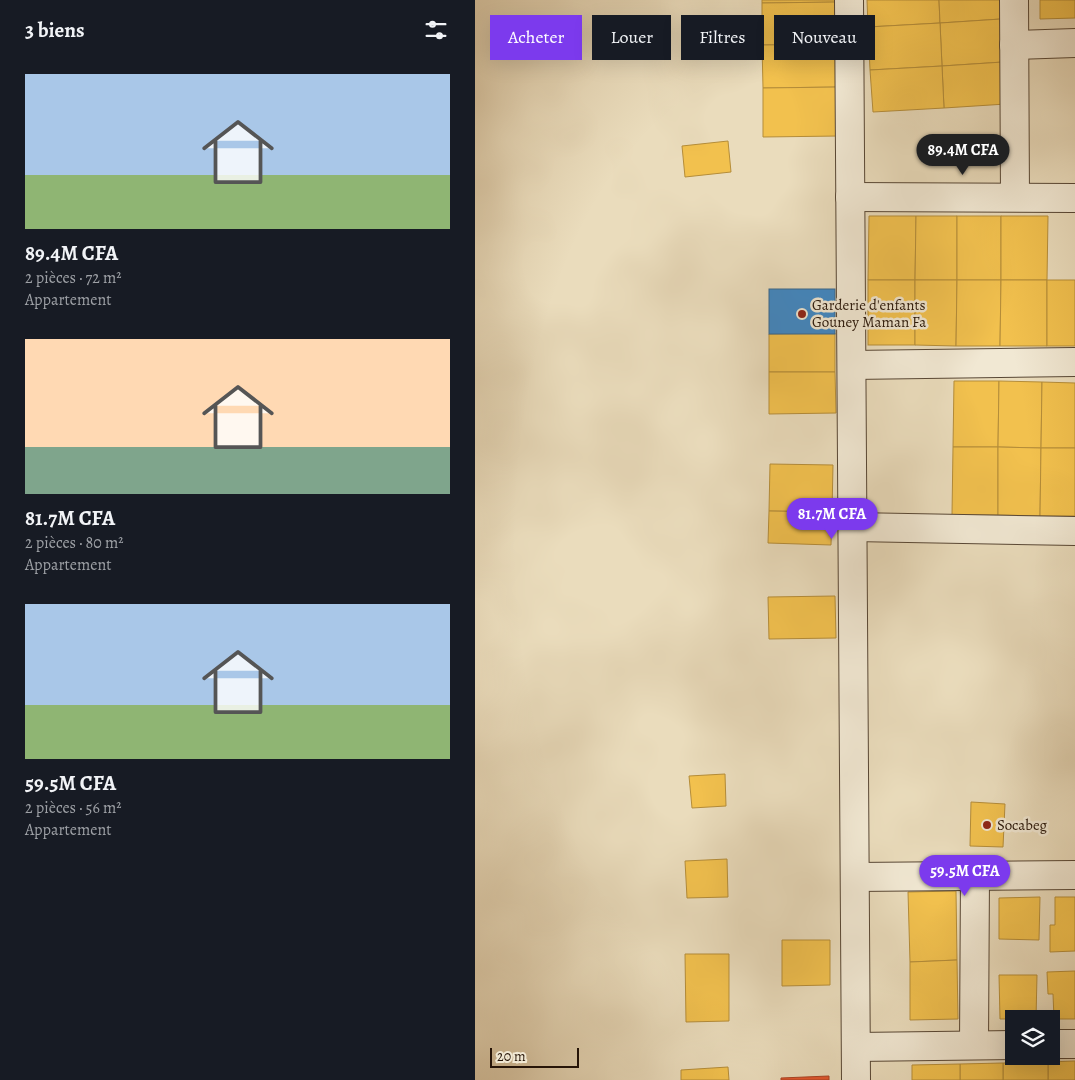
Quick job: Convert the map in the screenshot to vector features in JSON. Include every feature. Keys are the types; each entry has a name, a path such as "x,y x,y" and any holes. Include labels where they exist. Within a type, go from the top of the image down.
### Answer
{"street":[{"path":"849,0 856,1080"},
{"path":"1014,0 1015,198"},
{"path":"1014,45 1075,43"},
{"path":"850,197 1075,198"},
{"path":"851,365 1075,362"},
{"path":"853,528 1075,531"},
{"path":"855,876 1075,875"},
{"path":"975,876 975,1045"},
{"path":"1060,1044 1075,1044"},
{"path":"856,1047 1005,1045"}],"building: Logements":[{"path":"762,0 838,0 838,2 762,3"},
{"path":"867,0 939,0 940,23 875,27 875,15 868,15"},
{"path":"939,0 1000,0 1001,19 940,23"},
{"path":"1040,0 1075,0 1075,18 1040,19"},
{"path":"838,2 838,15 774,15 774,45 764,45 762,3"},
{"path":"1001,19 1003,62 942,66 940,23"},
{"path":"940,23 942,66 870,70 870,60 875,60 875,27"},
{"path":"764,45 774,45 774,60 838,60 838,87 763,88"},
{"path":"1003,62 1006,104 944,108 942,66"},
{"path":"942,66 944,108 873,112 870,70"},
{"path":"838,87 839,136 763,137 763,88"},
{"path":"728,141 731,172 685,177 682,146"},
{"path":"869,216 916,216 915,280 868,280"},
{"path":"916,216 957,216 957,280 915,280"},
{"path":"957,216 1001,216 1001,280 957,280"},
{"path":"1001,216 1048,216 1047,280 1001,280"},
{"path":"868,280 915,280 915,345 868,345"},
{"path":"915,280 957,280 956,346 915,345"},
{"path":"957,280 1001,280 1000,346 956,346"},
{"path":"1001,280 1047,280 1047,346 1000,346"},
{"path":"1047,280 1075,280 1075,346 1047,346"},
{"path":"835,333 835,372 769,372 769,334"},
{"path":"769,372 835,372 836,413 769,414"},
{"path":"954,381 999,381 998,447 953,447"},
{"path":"999,381 1042,382 1041,448 998,447"},
{"path":"1042,382 1075,383 1075,448 1041,448"},
{"path":"953,447 998,447 998,515 952,515"},
{"path":"998,447 1041,448 1040,516 998,515"},
{"path":"1041,448 1075,448 1075,516 1040,516"},
{"path":"770,464 833,465 832,512 769,511"},
{"path":"769,511 832,512 831,545 768,543"},
{"path":"835,596 836,638 769,639 768,597"},
{"path":"725,774 726,806 692,808 689,776"},
{"name":"Socabeg","path":"971,802 1005,804 1003,847 970,846"},
{"path":"727,859 728,897 687,898 685,861"},
{"path":"956,891 957,960 910,962 908,892"},
{"path":"1040,897 1039,940 999,939 999,898"},
{"path":"1055,897 1075,897 1075,951 1050,952 1050,925 1055,925"},
{"path":"782,940 830,940 830,985 782,986"},
{"path":"685,954 729,954 729,1021 686,1022"},
{"path":"957,960 958,1019 910,1020 910,962"},
{"path":"1075,971 1075,1019 1060,1019 1060,1010 1054,1010 1053,994 1048,994 1047,972"},
{"path":"999,975 1037,975 1036,1010 1005,1010 1005,1019 1000,1019"},
{"path":"1075,1061 1075,1080 1048,1080 1048,1065 1060,1065 1060,1062"},
{"path":"1003,1063 1005,1065 1048,1065 1048,1080 1003,1080"},
{"path":"1003,1063 1003,1080 960,1080 960,1064"},
{"path":"960,1064 960,1080 912,1080 912,1065"},
{"path":"728,1067 729,1080 681,1080 681,1070"}],"building: Commerces":[{"path":"829,1076 829,1080 781,1080 781,1078"}],"building: Écoles":[{"path":"769,289 835,289 835,334 769,334"}],"place":[{"name":"Garderie d'enfants Gouney Maman Fa","path":"802,314"},
{"name":"Socabeg","path":"987,825"}]}
